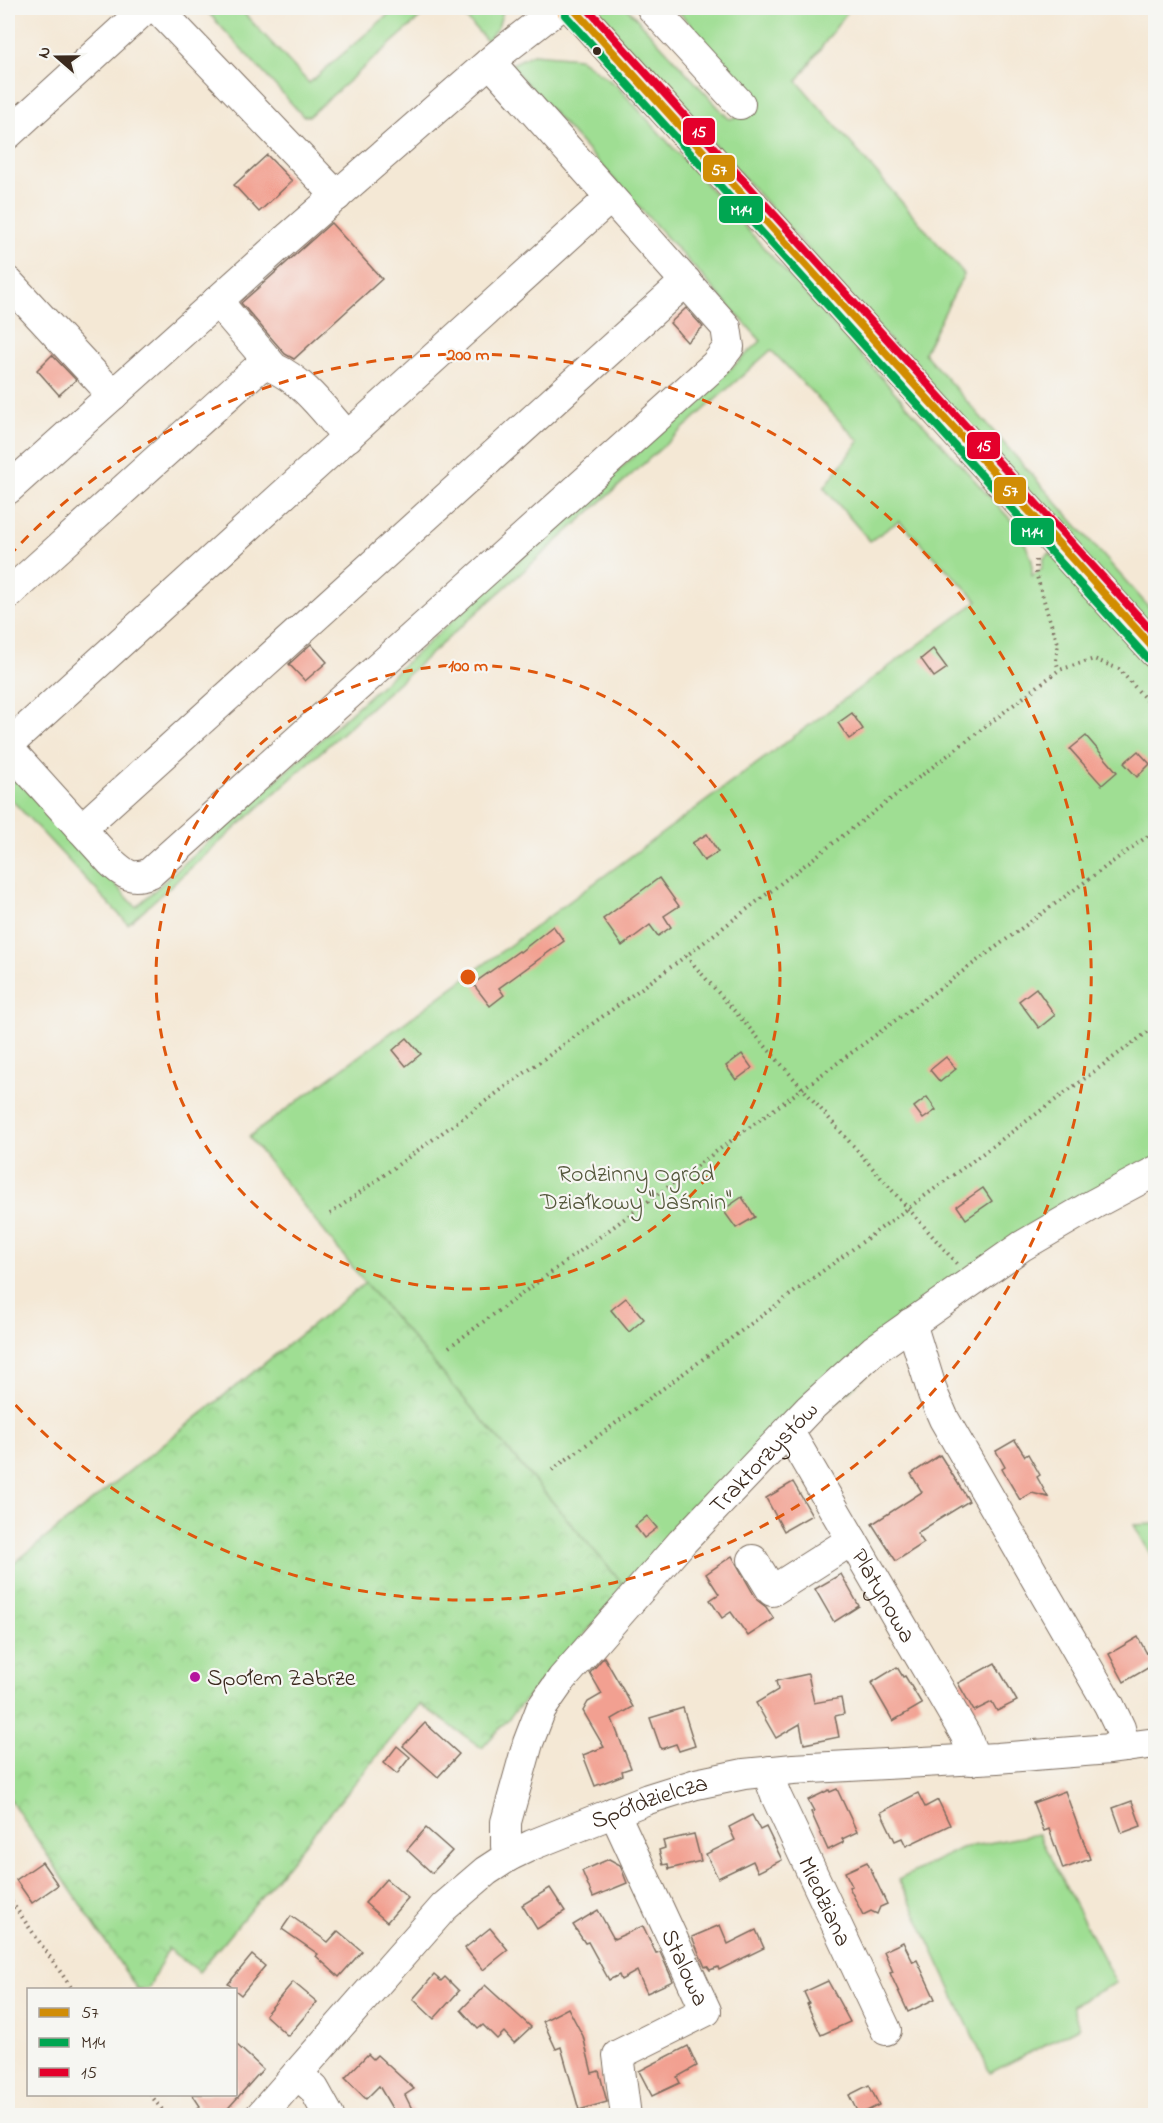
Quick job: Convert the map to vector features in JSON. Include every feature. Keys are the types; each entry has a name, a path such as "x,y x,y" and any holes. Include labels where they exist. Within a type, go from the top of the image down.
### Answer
{"main road":[{"path":"573,8 1155,652"}],"street":[{"path":"8,134 146,8"},
{"path":"157,8 337,196"},
{"path":"8,489 217,301 490,62 558,8"},
{"path":"652,8 740,104"},
{"path":"490,62 726,327 729,347 715,365 150,873 138,878 126,874 111,862 8,747 610,198"},
{"path":"81,829 686,281"},
{"path":"8,282 114,395"},
{"path":"217,301 274,368 285,373 303,387 348,437"},
{"path":"8,594 267,360"},
{"name":"Traktorzystów","path":"509,1856 505,1835 508,1815 528,1743 541,1709 569,1670 682,1542 841,1378 874,1350 1044,1232 1155,1171"},
{"path":"911,1323 933,1394 944,1419 1112,1711 1125,1747"},
{"name":"Platynowa","path":"789,1432 965,1734 972,1752 972,1760"},
{"path":"753,1560 772,1591 852,1540"},
{"name":"Spółdzielcza","path":"260,2115 444,1907 465,1888 509,1856 614,1812 696,1784 744,1774 972,1760 1155,1743"},
{"name":"Miedziana","path":"770,1771 776,1796 886,2030"},
{"name":"Stalowa","path":"614,1812 706,2011 618,2055 626,2115"},
{"path":"297,2074 314,2089 329,2115"}],"path":[{"path":"1043,527 1036,546 1036,573 1048,618 1058,643 1056,661 1059,670"},
{"path":"330,1214 686,956 1059,670 1094,659 1119,669 1155,711"},
{"path":"448,1347 1155,830"},
{"path":"686,956 910,1208 971,1281"},
{"path":"552,1470 1155,1026"},
{"path":"8,1897 72,1988"},
{"path":"152,2096 167,2115"}],"green space":[{"path":"204,8 239,8 309,83 396,8 431,8 309,116 303,116"},
{"path":"457,8 504,8 498,27 487,41"},
{"path":"591,8 627,8 729,119 752,114 760,100 675,8 850,8 797,81 964,274 924,353 1155,614 1155,635"},
{"name":"Rodzinny Ogród Działkowy \"Jaśmin\"","path":"533,54 579,58 617,86 1019,529 1032,560 1032,576 1042,568 1044,558 1050,553 1155,671 1155,1159 1047,1216 626,1588 365,1283 249,1137 978,601 899,521 870,541 824,488 859,441 771,350 128,924 8,796 8,768 136,907 761,341 510,65"},
{"path":"365,1283 626,1588 482,1748 420,1704 199,1972 168,1949 148,1988 136,1988 8,1796 8,1568"},
{"path":"1156,1524 1155,1562 1134,1525"},
{"path":"1038,1834 1116,1983 1072,2005 1079,2027 990,2073 898,1880 961,1848"}],"building":[{"path":"267,155 292,181 259,212 234,185"},
{"path":"331,223 382,279 294,359 285,354 241,303"},
{"path":"686,308 703,327 687,342 670,323"},
{"path":"52,355 76,380 59,395 37,370"},
{"path":"311,644 327,662 305,681 289,664"},
{"path":"933,649 947,668 934,677 921,659"},
{"path":"852,713 863,729 849,739 838,723"},
{"path":"1086,736 1117,772 1102,785 1070,749"},
{"path":"1138,751 1150,764 1137,777 1124,763"},
{"path":"707,834 718,852 704,861 692,843"},
{"path":"659,878 679,906 664,916 671,927 658,936 650,925 622,946 603,919"},
{"path":"553,926 564,941 499,988 504,995 490,1006 473,984"},
{"path":"1036,988 1055,1015 1039,1028 1019,1001"},
{"path":"407,1038 421,1054 406,1066 393,1050"},
{"path":"742,1054 752,1068 736,1080 726,1066"},
{"path":"946,1057 956,1069 940,1082 930,1070"},
{"path":"927,1097 936,1110 923,1119 914,1107"},
{"path":"983,1188 992,1201 966,1219 957,1206"},
{"path":"742,1197 755,1217 736,1228 723,1210"},
{"path":"626,1298 644,1319 629,1332 611,1310"},
{"path":"1015,1440 1025,1456 1028,1454 1040,1475 1037,1477 1048,1497 1032,1493 1020,1500 1007,1478 1002,1469 1005,1467 996,1451"},
{"path":"940,1455 969,1501 917,1533 924,1543 896,1561 872,1524 922,1492 911,1474"},
{"path":"793,1482 812,1515 784,1531 766,1498"},
{"path":"647,1516 657,1528 644,1538 635,1526"},
{"path":"732,1556 757,1600 766,1607 774,1619 748,1636 731,1612 722,1618 710,1600 719,1594 706,1574"},
{"path":"841,1574 859,1606 834,1622 815,1589"},
{"path":"1138,1637 1153,1665 1124,1682 1109,1654"},
{"path":"604,1657 633,1707 612,1719 631,1768 622,1771 623,1775 595,1786 583,1755 604,1747 583,1711 588,1702 602,1694 590,1673"},
{"path":"995,1663 1017,1701 997,1711 992,1702 974,1711 958,1683"},
{"path":"897,1667 922,1704 893,1721 871,1683"},
{"path":"808,1674 814,1703 841,1698 844,1714 835,1716 839,1737 804,1744 800,1724 776,1738 756,1703 778,1690 776,1681"},
{"path":"683,1708 695,1746 679,1751 676,1744 661,1749 650,1718"},
{"path":"425,1723 459,1754 438,1777 403,1746"},
{"path":"397,1746 410,1757 397,1774 384,1763"},
{"path":"837,1789 857,1832 842,1839 844,1842 828,1850 808,1800 829,1790 830,1792"},
{"path":"1065,1791 1090,1859 1063,1869 1049,1829 1044,1831 1033,1803"},
{"path":"918,1793 925,1807 938,1800 950,1825 906,1846 902,1838 895,1841 881,1812"},
{"path":"1132,1801 1141,1826 1122,1833 1113,1808"},
{"path":"752,1815 760,1830 766,1827 782,1860 758,1872 753,1861 718,1878 706,1854 735,1840 729,1827"},
{"path":"426,1828 452,1851 432,1873 407,1850"},
{"path":"694,1834 701,1861 669,1869 668,1864 663,1865 659,1850 665,1848 663,1841"},
{"path":"609,1859 620,1865 627,1883 593,1897 582,1871"},
{"path":"42,1862 58,1885 32,1903 16,1880"},
{"path":"867,1862 887,1904 880,1907 877,1914 871,1911 863,1915 849,1887 852,1886 845,1872"},
{"path":"386,1879 408,1898 387,1922 365,1903"},
{"path":"550,1888 565,1911 537,1929 522,1905"},
{"path":"598,1910 614,1939 643,1926 656,1953 660,1952 673,1981 647,1993 637,1971 621,1980 619,1975 609,1980 588,1942 585,1943 573,1925"},
{"path":"291,1916 328,1942 338,1931 362,1951 339,1977 316,1956 318,1954 282,1929"},
{"path":"720,1925 728,1944 756,1930 764,1948 719,1970 718,1967 710,1970 707,1966 705,1967 692,1937"},
{"path":"490,1928 508,1950 483,1970 465,1948"},
{"path":"903,1942 913,1962 917,1960 935,1999 908,2012 890,1973 893,1972 884,1951"},
{"path":"252,1955 265,1966 241,1995 237,1988 228,1984"},
{"path":"434,1975 441,1981 445,1977 459,1991 434,2019 413,1999"},
{"path":"828,1981 850,2022 821,2035 804,1992"},
{"path":"293,1982 317,2002 288,2036 265,2015"},
{"path":"485,1985 531,2027 514,2043 504,2032 497,2039 483,2025 478,2029 461,2010"},
{"path":"568,2008 583,2036 592,2073 599,2071 607,2102 579,2110 561,2047 556,2049 543,2021"},
{"path":"237,2045 263,2069 222,2115 189,2115 200,2106 193,2096 237,2096"},
{"path":"688,2046 697,2066 677,2077 680,2083 652,2096 639,2071"},
{"path":"368,2054 373,2059 377,2055 414,2089 405,2095 415,2115 396,2115 379,2086 366,2099 345,2078"},
{"path":"869,2085 879,2105 859,2115 849,2095"}],"transit line":[{"name":"57","path":"573,8 1156,651"},
{"name":"15","path":"587,8 1156,636"},
{"name":"M14","path":"565,15 1148,659"}],"place":[{"name":"Społem Zabrze","path":"195,1677"}]}
